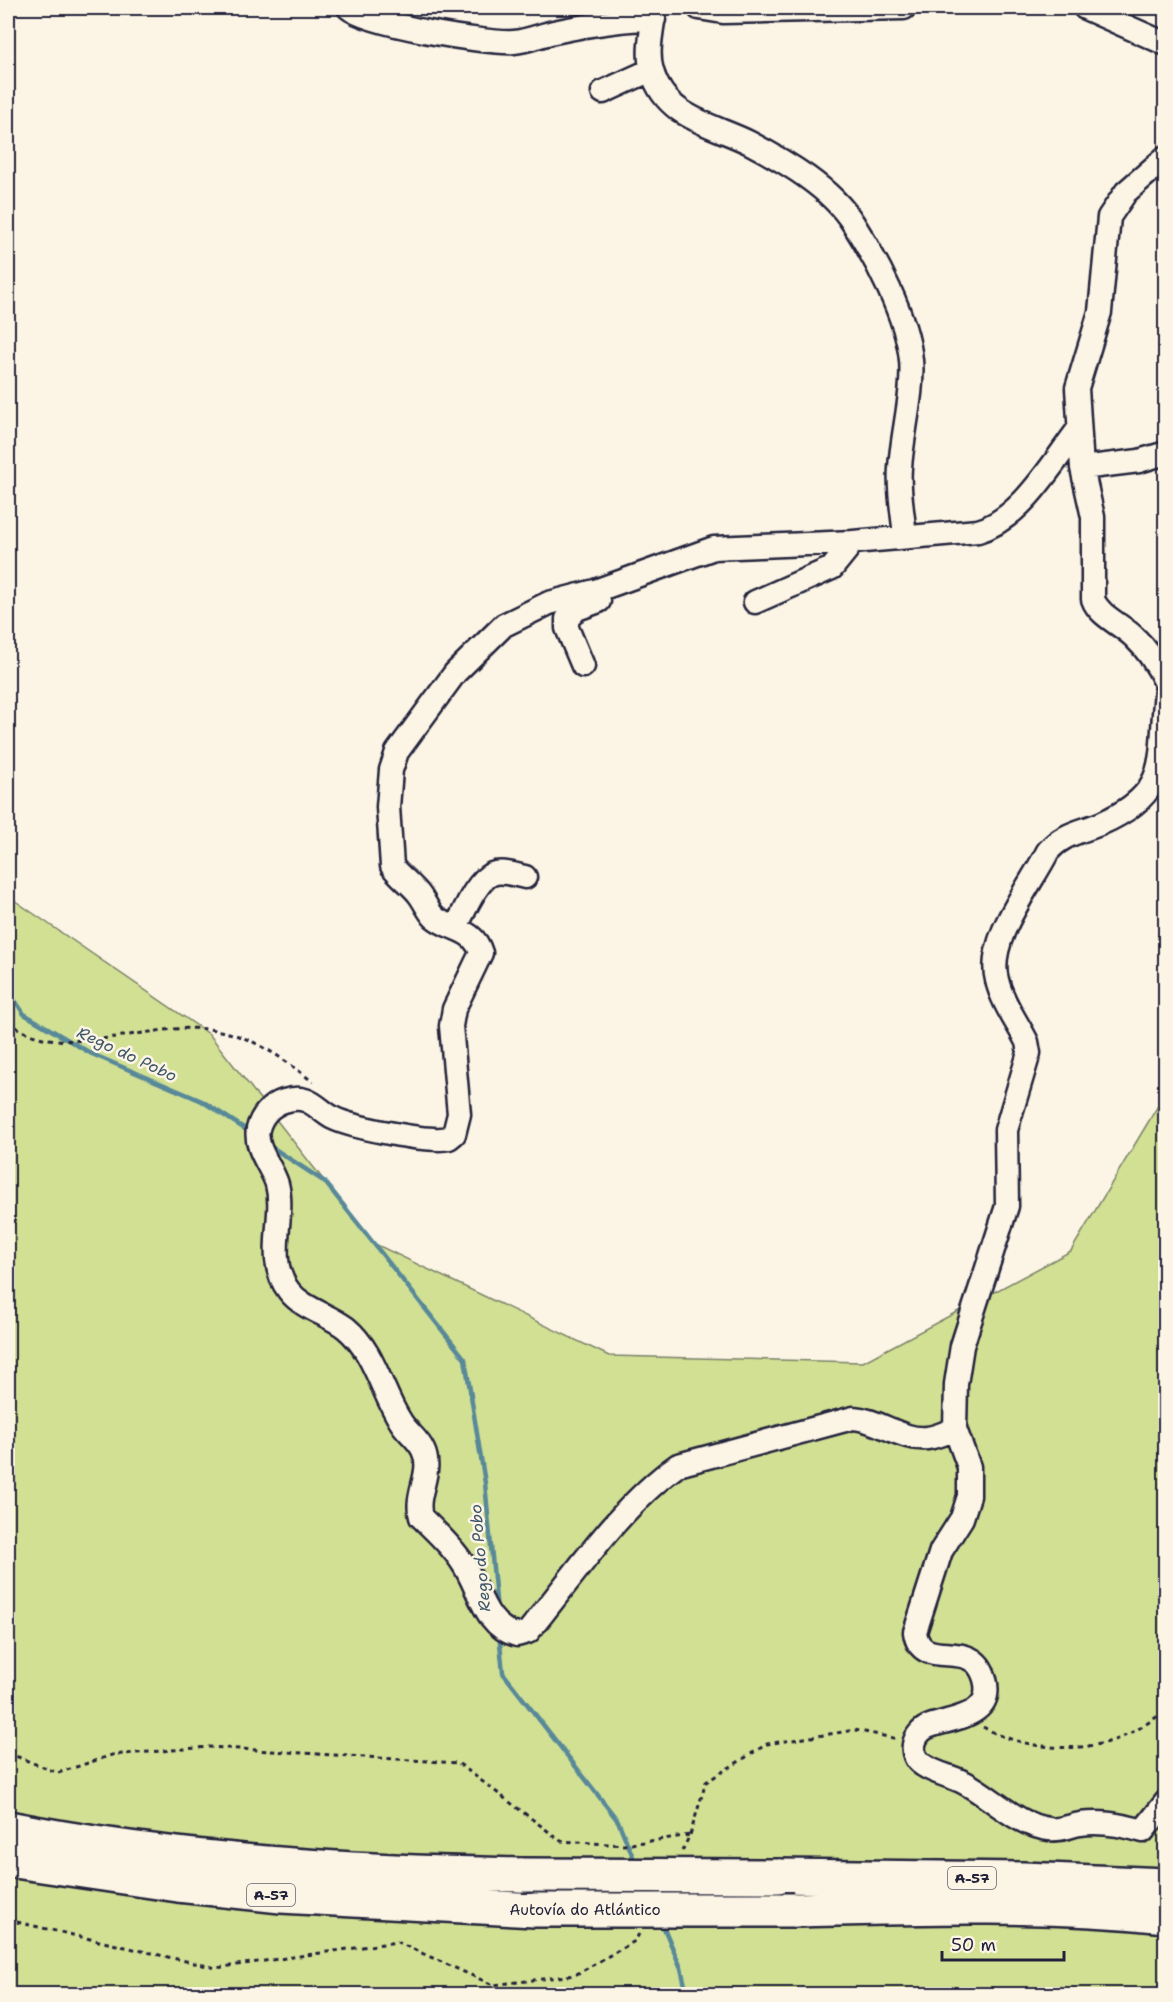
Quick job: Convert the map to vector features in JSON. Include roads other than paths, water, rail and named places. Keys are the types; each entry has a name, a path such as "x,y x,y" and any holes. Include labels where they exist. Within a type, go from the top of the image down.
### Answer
{"highway":[{"name":"A-57","path":"8,1828 145,1849 383,1871 522,1875 1011,1879 1166,1885"},
{"name":"Autovía do Atlántico","path":"8,1860 178,1885 281,1896 536,1910 793,1910 964,1906 1054,1908 1166,1916"}],"street":[{"path":"349,8 355,14 393,24 473,38 514,42 654,13 651,70 669,101 682,114 748,142 814,183 852,221 901,319 908,341 911,363 899,471 905,536"},
{"path":"699,8 723,12 904,8"},
{"path":"1085,8 1166,44"},
{"path":"603,92 651,70"},
{"path":"1166,157 1126,192 1109,217 1100,312 1077,388 1082,468 1093,517 1093,585 1096,606 1136,638 1159,668 1166,683"},
{"path":"955,1429 926,1438 915,1438 869,1419 854,1418 678,1465 659,1479 573,1572 528,1632 517,1635 498,1626 482,1601 463,1563 421,1516 418,1508 425,1477 425,1452 401,1422 368,1354 345,1328 307,1306 290,1292 281,1278 277,1262 278,1186 257,1141 258,1130 268,1111 275,1105 295,1099 320,1106 333,1118 420,1140 439,1141 454,1134 459,1114 451,1026 454,1009 481,953 475,939 432,915 416,891 392,866 388,807 391,770 397,752 455,673 504,625 549,603 595,591 714,548 853,542 978,531 994,527 1014,511 1078,430"},
{"path":"1082,468 1139,461 1166,453"},
{"path":"755,602 832,568 853,542"},
{"path":"583,666 567,628 567,619 572,613 647,583 674,562"},
{"path":"1166,692 1161,766 1147,793 1141,801 1118,815 1057,841 1048,851 1000,935 994,969 997,981 1027,1042 1029,1053 1006,1130 1008,1206 962,1346 956,1383 955,1429 969,1467 967,1506 941,1551 915,1632 917,1642 924,1651 933,1654 958,1653 967,1656 981,1670 986,1680 983,1700 967,1716 929,1726 919,1733 914,1743 914,1753 924,1766 966,1783 1031,1824 1046,1829 1115,1823 1143,1831 1166,1802"},
{"path":"456,927 481,884 491,874 501,872 525,877"}],"waterway":[{"name":"Rego do Pobo","path":"8,990 24,1014 92,1054 202,1101 245,1129"},
{"name":"Rego do Pobo","path":"270,1146 325,1182 465,1359 485,1483 497,1610"},
{"name":"Rego do Pobo","path":"499,1633 503,1673 618,1821 636,1864"},
{"name":"Rego do Pobo","path":"661,1921 681,1968 687,1994"}]}
